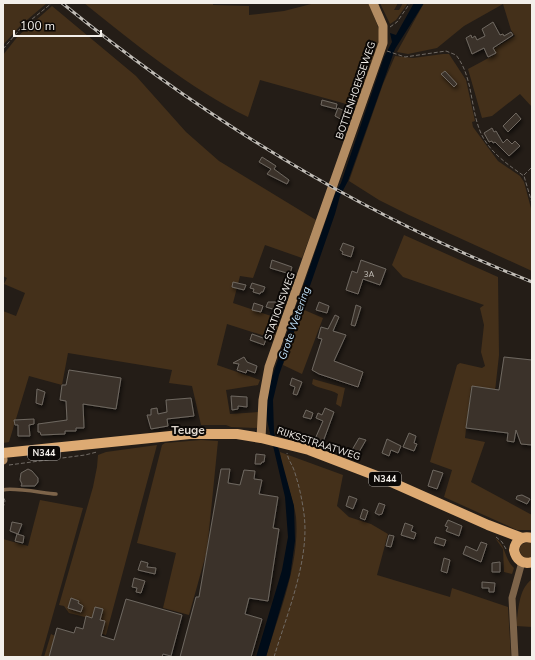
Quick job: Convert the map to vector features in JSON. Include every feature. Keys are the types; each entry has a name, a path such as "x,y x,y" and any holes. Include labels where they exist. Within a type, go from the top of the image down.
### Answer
{"main road":[{"name":"RIJKSSTRAATWEG","path":"3,453 160,436 214,433 265,439 309,450 382,478 488,525 527,538"},
{"name":"RIJKSSTRAATWEG","path":"3,459 84,445"},
{"name":"RIJKSSTRAATWEG","path":"488,525 512,542 514,548"},
{"name":"N344","path":"527,538 516,543 514,548 516,558 527,562"}],"street":[{"name":"BOTTENHOEKSEWEG","path":"334,184 383,43 384,30 372,3"},
{"name":"STATIONSWEG","path":"265,439 263,400 268,367 334,184"},
{"path":"514,657 512,598 527,562"}],"lane":[{"path":"3,490 11,488 19,491 56,494"}],"path":[{"path":"3,49 21,28 52,3"},
{"path":"384,30 397,22 410,3"},
{"name":"BOTTENHOEKSEWEG","path":"386,50 405,57 446,50 454,53 466,74 481,134 502,161 524,176"},
{"path":"532,167 524,176 532,203"},
{"path":"3,466 85,455 100,451"},
{"path":"274,657 291,602 303,549 304,517 302,503 294,468 288,456 288,451"},
{"path":"3,477 3,482"},
{"path":"3,494 5,501 3,508"}],"shaded area":[{"path":"3,3 47,3 21,25 3,45"},
{"path":"84,3 213,3 213,5 249,6 249,15 284,11 315,3 369,3 381,35 357,107 260,80 248,117 205,93 184,79"},
{"path":"380,3 398,3 394,10 399,10 403,3 408,3 396,20 390,24"},
{"path":"424,3 532,3 532,107 520,94 492,116 482,118 468,69 496,54 493,49 515,36 511,30 503,4 464,26 437,48 408,54 397,52"},
{"path":"52,6 136,76 186,132 219,161 316,220 302,258 265,245 253,278 240,276 233,303 280,319 274,339 227,324 217,365 260,380 258,385 226,390 230,414 259,412 258,428 231,427 226,425 201,425 192,386 169,383 172,370 68,353 62,385 29,376 9,442 3,443 3,311 16,316 25,293 4,284 7,278 3,276 3,55 18,36"},
{"path":"449,54 466,80 475,121 472,122 473,127 498,161 520,176 524,182 532,212 532,271 409,215 379,200 349,181 383,84 395,56 413,58"},
{"path":"404,235 498,277 499,355 495,391 471,387 465,438 485,442 471,482 532,515 532,530 517,530 444,497 452,470 430,462 457,365 460,363 482,368 485,366 481,352 484,325 480,308 484,305 403,277 392,265"},
{"path":"302,309 323,318 302,374 283,365"},
{"path":"313,379 345,388 341,407 336,404 338,394 312,384"},
{"path":"201,440 218,441 207,551 189,615 163,608 176,553 137,543 162,445 165,443"},
{"path":"157,445 106,635 101,634 105,622 69,613 64,606 59,605 93,487 98,455 106,452"},
{"path":"280,452 343,475 337,506 349,517 371,524 388,534 377,575 450,597 452,588 508,607 511,657 266,657 282,606 295,553 295,509"},
{"path":"40,500 83,508 41,657 3,657 3,539 28,546"},
{"path":"495,538 501,544 508,560 514,568 512,574 504,572 503,549"},
{"path":"529,542 532,543 532,557 527,559 522,556 519,549 522,544"},
{"path":"532,579 532,627 516,626 522,594 527,583"},
{"path":"51,634 55,636 49,657 44,657"}],"water":[{"name":"Grote Wetering","path":"414,3 424,3 395,49 348,181 340,196 279,375 273,400 274,432 294,506 295,541 290,576 266,657 256,657 282,570 288,537 285,497 267,420 267,399 272,377 384,57 392,42 390,33 396,35"}],"building":[{"path":"493,22 500,35 503,34 504,36 511,32 513,35 493,48 496,53 488,57 484,48 472,54 466,38 471,35 472,38 475,36 477,40 485,36 482,29"},
{"path":"445,71 457,84 454,87 441,74"},
{"path":"322,100 337,104 336,109 321,105"},
{"path":"338,108 347,112 344,121 335,116"},
{"path":"516,113 521,119 508,132 503,126"},
{"path":"492,128 494,132 496,131 503,143 507,139 512,144 515,141 520,146 509,156 495,142 489,142 484,133"},
{"path":"262,157 276,166 274,169 289,180 287,184 267,174 271,169 259,162"},
{"path":"343,243 354,247 351,257 342,254 343,252 340,250"},
{"path":"272,260 292,267 290,274 270,268"},
{"path":"361,260 386,269 380,285 363,279 358,294 346,290 352,271 357,273"},
{"path":"233,282 246,285 244,290 232,287"},
{"path":"252,283 265,287 263,292 260,294 253,292 254,289 250,288"},
{"path":"268,302 279,302 276,310 266,307"},
{"path":"319,302 329,306 327,313 316,310"},
{"path":"254,303 263,306 261,312 252,310"},
{"path":"356,305 361,307 355,326 351,325"},
{"path":"335,315 339,317 333,331 346,335 334,361 363,372 358,387 319,374 312,370 322,339 318,338 321,327 328,329"},
{"path":"252,334 266,339 264,345 250,340"},
{"path":"244,357 247,362 257,366 255,373 247,370 246,373 237,370 239,364 233,363"},
{"path":"504,357 532,360 532,445 521,444 516,430 514,442 507,441 508,433 466,428 472,386 499,390"},
{"path":"69,370 121,378 116,409 83,404 84,428 76,428 76,431 65,431 65,434 41,435 40,432 38,432 38,424 67,420 66,401 60,400 62,385 66,385"},
{"path":"292,378 302,382 297,395 293,394 295,387 290,385"},
{"path":"37,389 45,392 42,405 36,403"},
{"path":"231,396 247,397 247,407 238,406 238,409 232,410"},
{"path":"191,398 194,416 167,419 168,426 151,429 147,415 151,415 151,409 157,408 158,414 167,412 166,400"},
{"path":"325,408 334,412 323,442 315,439 323,421 316,418 318,413 322,415"},
{"path":"306,410 313,413 311,419 303,417"},
{"path":"34,419 34,424 29,425 30,436 18,436 18,425 15,425 14,420"},
{"path":"409,433 416,436 414,443 417,444 414,451 403,447"},
{"path":"359,438 366,440 359,452 352,450"},
{"path":"387,439 401,446 398,453 391,450 389,456 382,453"},
{"path":"256,454 265,455 264,462 261,464 255,464"},
{"path":"28,469 38,478 38,482 35,486 21,486 21,473"},
{"path":"221,469 230,469 228,483 240,485 244,470 255,471 254,479 262,480 259,494 278,497 273,528 279,529 268,601 249,598 245,614 262,619 251,657 180,657 196,597 199,597"},
{"path":"433,470 443,473 437,489 428,486"},
{"path":"522,495 530,499 527,504 516,499 517,496"},
{"path":"349,496 357,499 353,509 346,506"},
{"path":"379,503 385,505 382,514 379,515 375,513"},
{"path":"363,509 368,511 365,520 360,518"},
{"path":"448,520 462,526 459,536 446,531 448,527 445,526"},
{"path":"12,522 22,524 18,534 10,531"},
{"path":"405,523 413,526 411,531 416,533 414,539 401,535"},
{"path":"17,534 24,536 23,543 15,541"},
{"path":"389,535 394,536 391,547 386,546"},
{"path":"436,537 446,540 444,546 434,543"},
{"path":"481,542 487,544 481,562 463,554 466,546 477,551"},
{"path":"444,558 450,560 447,573 441,571"},
{"path":"141,561 148,563 147,567 156,568 155,574 138,570"},
{"path":"500,562 500,572 492,572 492,563"},
{"path":"134,578 145,581 141,593 136,592 137,588 132,587"},
{"path":"482,582 495,583 494,592 489,592 489,588 482,588"},
{"path":"71,598 79,601 78,603 83,606 81,612 68,608"},
{"path":"126,599 182,615 171,656 163,654 162,657 49,657 57,628 74,633 76,627 83,629 86,616 92,618 95,607 103,609 100,620 105,621 101,636 114,640"}],"railway":[{"path":"62,3 116,46 171,86 286,160 406,226 532,282"}],"district":[{"name":"Teuge","path":"188,430"}]}
